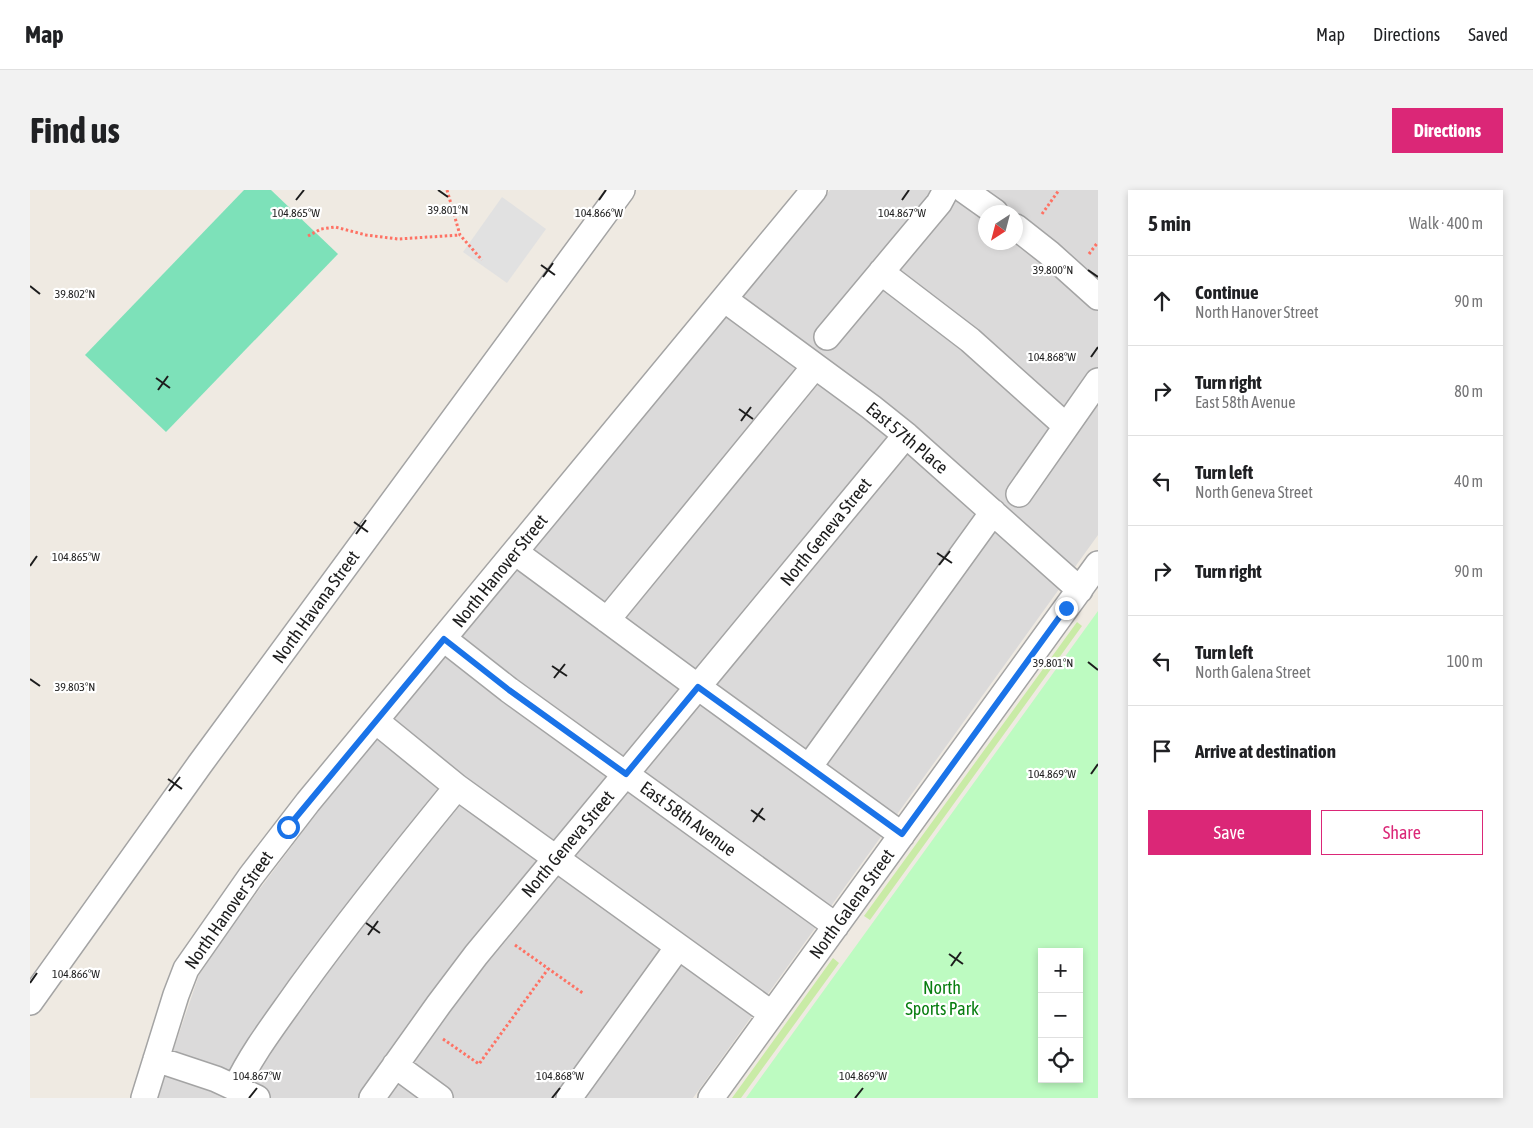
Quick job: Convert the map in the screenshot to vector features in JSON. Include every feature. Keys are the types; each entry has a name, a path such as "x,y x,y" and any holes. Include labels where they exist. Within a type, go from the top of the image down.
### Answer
{"street":[{"name":"North Havana Street","path":"30,1002 212,748 622,190"},
{"name":"North Hanover Street","path":"144,1098 181,981 194,956 288,827 814,190"},
{"path":"827,336 946,190"},
{"path":"964,190 986,205"},
{"path":"1023,233 1098,297"},
{"path":"881,272 970,340 1066,426"},
{"name":"East 57th Place","path":"724,299 906,435 1080,590"},
{"path":"607,620 815,366"},
{"path":"1019,494 1098,381"},
{"name":"North Geneva Street","path":"372,1098 464,971 906,435"},
{"path":"809,767 993,512"},
{"path":"515,552 902,834"},
{"name":"North Galena Street","path":"711,1098 1098,564"},
{"name":"East 58th Avenue","path":"444,639 509,690 836,926"},
{"path":"376,721 457,787 772,1014"},
{"path":"156,1060 246,1093 250,1058 339,934 457,787"},
{"path":"570,1098 678,947"},
{"path":"395,1065 440,1098"}],"path":[{"path":"447,190 460,235 482,260"},
{"path":"1042,214 1060,190"},
{"path":"308,236 321,229 335,227 366,235 398,239 460,235"},
{"path":"1089,254 1098,242"},
{"path":"515,945 584,994"},
{"path":"443,1039 479,1064 548,969"}],"shaded area":[{"path":"830,190 1098,190 1098,535 693,1098 157,1098 199,975 229,930 316,814"},
{"path":"502,197 546,229 507,283 463,252"}],"green space":[{"path":"244,190 271,190 338,254 166,432 85,355"},
{"name":"North Sports Park","path":"1098,611 1098,1098 746,1098"},
{"path":"1077,622 1082,626 870,920 864,916"},
{"path":"833,958 839,963 741,1098 732,1098"}],"route":[{"path":"288,827 444,639 509,690 626,774 698,687 902,834 1066,608"}]}
